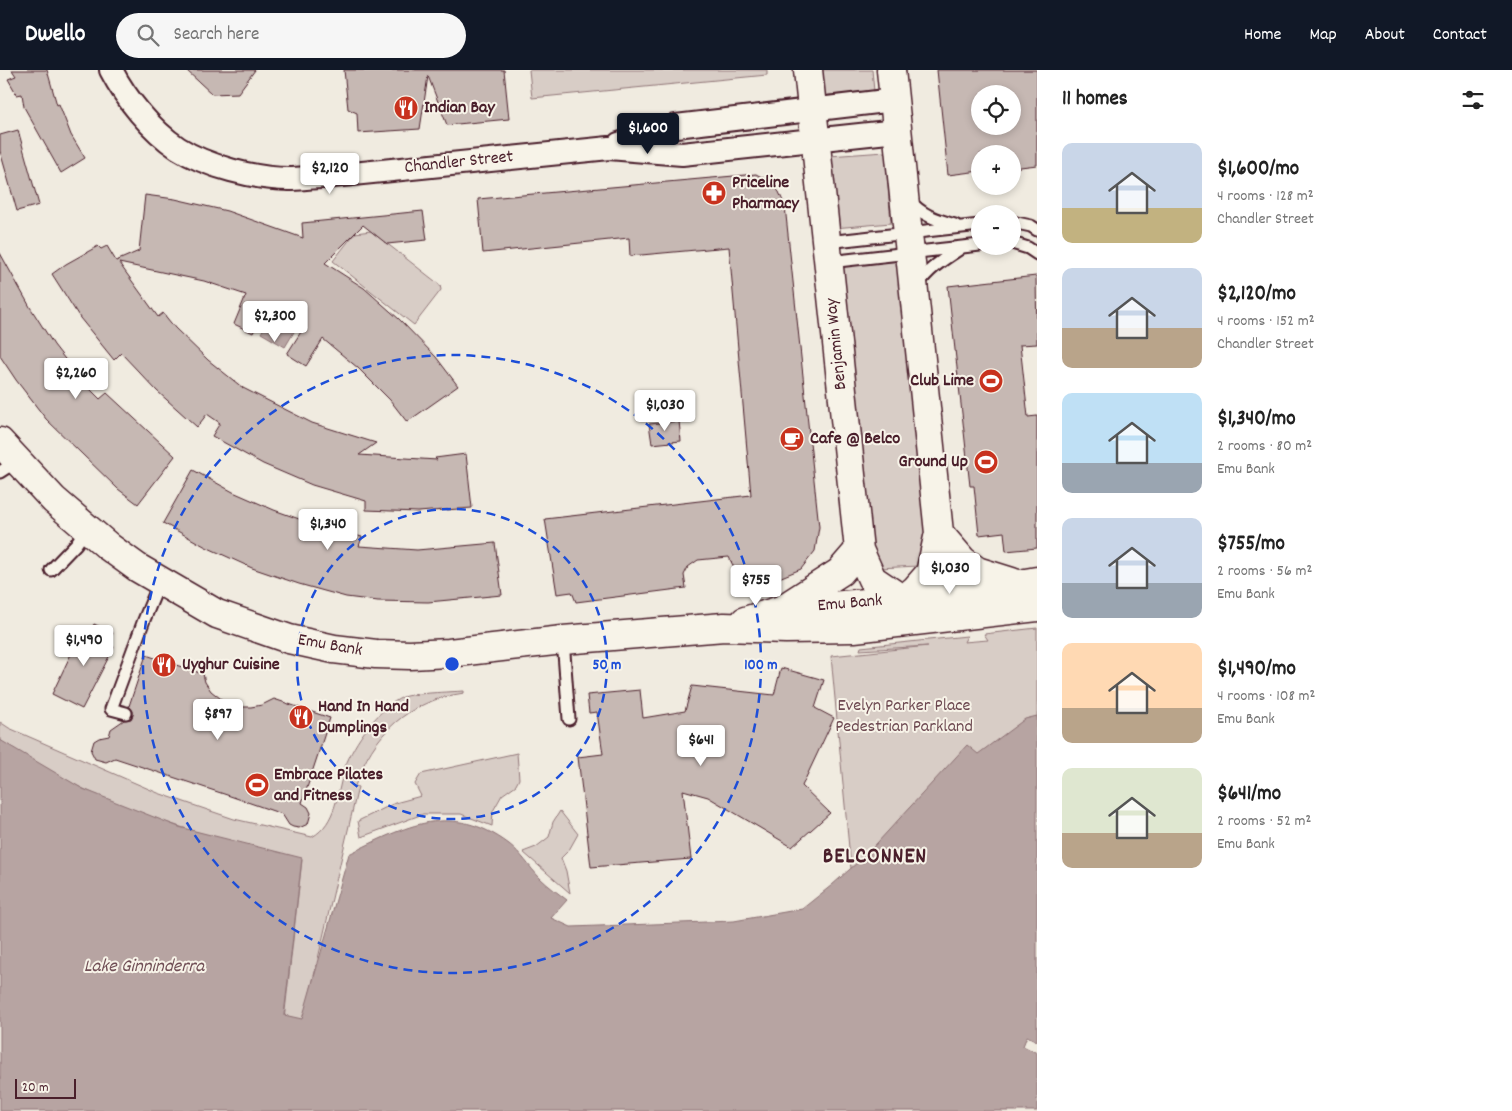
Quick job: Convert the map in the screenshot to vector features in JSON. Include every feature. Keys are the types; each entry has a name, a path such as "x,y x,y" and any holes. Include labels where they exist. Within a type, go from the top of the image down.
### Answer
{"main road":[{"name":"Benjamin Way","path":"808,70 859,550 872,579 934,618"},
{"path":"873,626 916,589 930,573 939,533 891,70"},
{"name":"Emu Bank","path":"6,458 87,528 138,568 160,581 217,614 289,639 334,649 376,654 449,653 562,640 724,627 786,629 854,628 1037,607"},
{"path":"939,533 962,560 977,571 1027,582"},
{"path":"784,609 840,572 859,550"},
{"name":"Emu Bank","path":"724,627 784,609 956,595 1027,582"}],"street":[{"name":"Chandler Street","path":"111,70 131,101 142,114 178,148 207,162 246,173 287,179 609,148 682,154 897,131"},
{"name":"Chandler Street","path":"609,148 676,126 894,100"}],"lane":[{"path":"904,192 920,212 932,218 961,227"},
{"path":"1021,224 1031,226 1037,230"},
{"path":"828,252 909,243 961,227 971,226"},
{"path":"828,252 909,243 971,246"},
{"path":"1021,246 1037,254"},
{"path":"914,291 924,275 963,247"},
{"path":"51,570 76,544 87,528"},
{"path":"126,713 110,709 160,581"},
{"path":"562,640 569,719"}],"green space":[{"path":"529,70 767,70 767,75 532,98"},
{"path":"817,70 872,70 874,91 820,96"},
{"path":"885,152 891,223 834,228 829,156"},
{"path":"371,231 440,285 441,290 414,325 333,261 355,233"},
{"path":"900,261 926,531 918,566 879,568 868,533 840,266"},
{"name":"Evelyn Parker Place Pedestrian Parkland","path":"1037,628 1037,719 885,839 851,869 831,656 928,646 860,650 861,647 967,636 964,642 988,640 984,634"},
{"path":"464,691 464,693 426,703 395,723 372,750 363,767 355,786 358,787 303,1023 284,1020 302,860 167,823 129,809 72,784 0,745 0,722 9,728 158,793 234,819 312,837 327,824 335,806 345,767 354,747 368,727 385,709 403,697"},
{"path":"517,753 519,779 516,785 502,795 493,811 492,826 461,814 423,814 361,837 358,821 395,803 421,796 415,784 421,774"},
{"path":"560,811 578,834 569,850 561,858 566,871 570,893 523,852 536,847 549,837 553,822"}],"water":[{"path":"270,318 294,332 285,347 261,333"},
{"name":"Lake Ginninderra","path":"1037,716 1037,1041 1027,1036 1023,1046 1037,1053 1037,1111 0,1111 0,740 83,789 179,827 302,858 284,1015 302,1019 349,854 409,827 429,822 448,821 468,823 488,831 509,844 540,878 567,900 551,918 571,927 734,921 802,909 866,855 967,745 978,754 1025,719"}],"building":[{"path":"12,70 47,70 57,105 59,104 71,135 85,158 61,173 24,107 22,94 17,95 8,79 16,76"},
{"path":"186,70 255,70 238,93 212,94"},
{"path":"344,70 504,70 509,119 447,125 428,76 420,129 358,133 357,113 348,109"},
{"path":"937,70 1037,70 1037,165 1021,167 1021,145 971,145 971,172 948,175"},
{"path":"18,130 39,205 17,211 0,151 0,135"},
{"path":"756,174 769,181 779,192 785,206 819,527 815,551 801,569 779,578 736,583 735,570 729,557 698,560 688,567 684,575 686,588 576,602 572,592 557,594 545,519 751,495 729,247 630,256 629,238 483,253 478,199"},
{"path":"145,195 175,199 227,211 303,238 302,223 423,211 427,240 387,244 363,225 325,263 364,288 399,319 436,357 458,386 407,422 390,400 358,368 323,339 306,366 287,354 304,327 286,315 266,305 253,333 234,324 246,295 204,281 119,263 158,317 163,313 175,328 208,360 243,388 312,423 376,443 359,455 437,460 435,458 466,454 472,508 418,512 366,510 366,501 312,485 263,464 212,436 220,423 207,414 197,427 157,391 121,353 114,360 80,318 52,274 98,246 101,249 107,246 116,261 139,251"},
{"path":"0,253 54,345 82,381 100,399 107,393 175,456 138,504 118,489 46,419 0,356"},
{"name":"Club Lime","path":"1036,276 1037,344 1020,345 1028,417 1037,416 1037,548 1006,551 1004,532 979,535 974,486 970,486 948,286"},
{"path":"679,421 681,441 652,444 649,424"},
{"path":"193,470 233,492 274,510 316,525 362,537 359,546 417,550 495,543 502,595 428,602 378,601 346,597 252,568 206,547 163,523"},
{"path":"94,624 113,633 107,644 114,647 82,709 52,694 82,631 89,635"},
{"path":"146,655 203,674 205,682 211,691 225,702 240,707 251,707 262,705 274,699 330,718 302,803 308,807 311,813 308,824 299,828 293,827 289,825 282,814 230,796 115,758 106,762 95,759 91,751 94,741 109,736 111,729 124,720 131,719 133,715 133,711 129,706"},
{"path":"781,668 824,680 815,708 834,718 802,786 830,813 792,847 708,797 683,790 691,859 591,867 578,757 603,754 597,712 589,713 587,695 640,690 643,718 685,711 692,686 774,695"}],"place":[{"name":"Indian Bay","path":"406,108"},
{"name":"Priceline Pharmacy","path":"714,193"},
{"name":"Club Lime","path":"991,381"},
{"name":"Cafe @ Belco","path":"792,439"},
{"name":"Ground Up","path":"986,462"},
{"name":"Uyghur Cuisine","path":"164,665"},
{"name":"Hand In Hand Dumplings","path":"301,717"},
{"name":"Embrace Pilates and Fitness","path":"257,785"}],"district":[{"name":"BELCONNEN","path":"875,857"}]}
